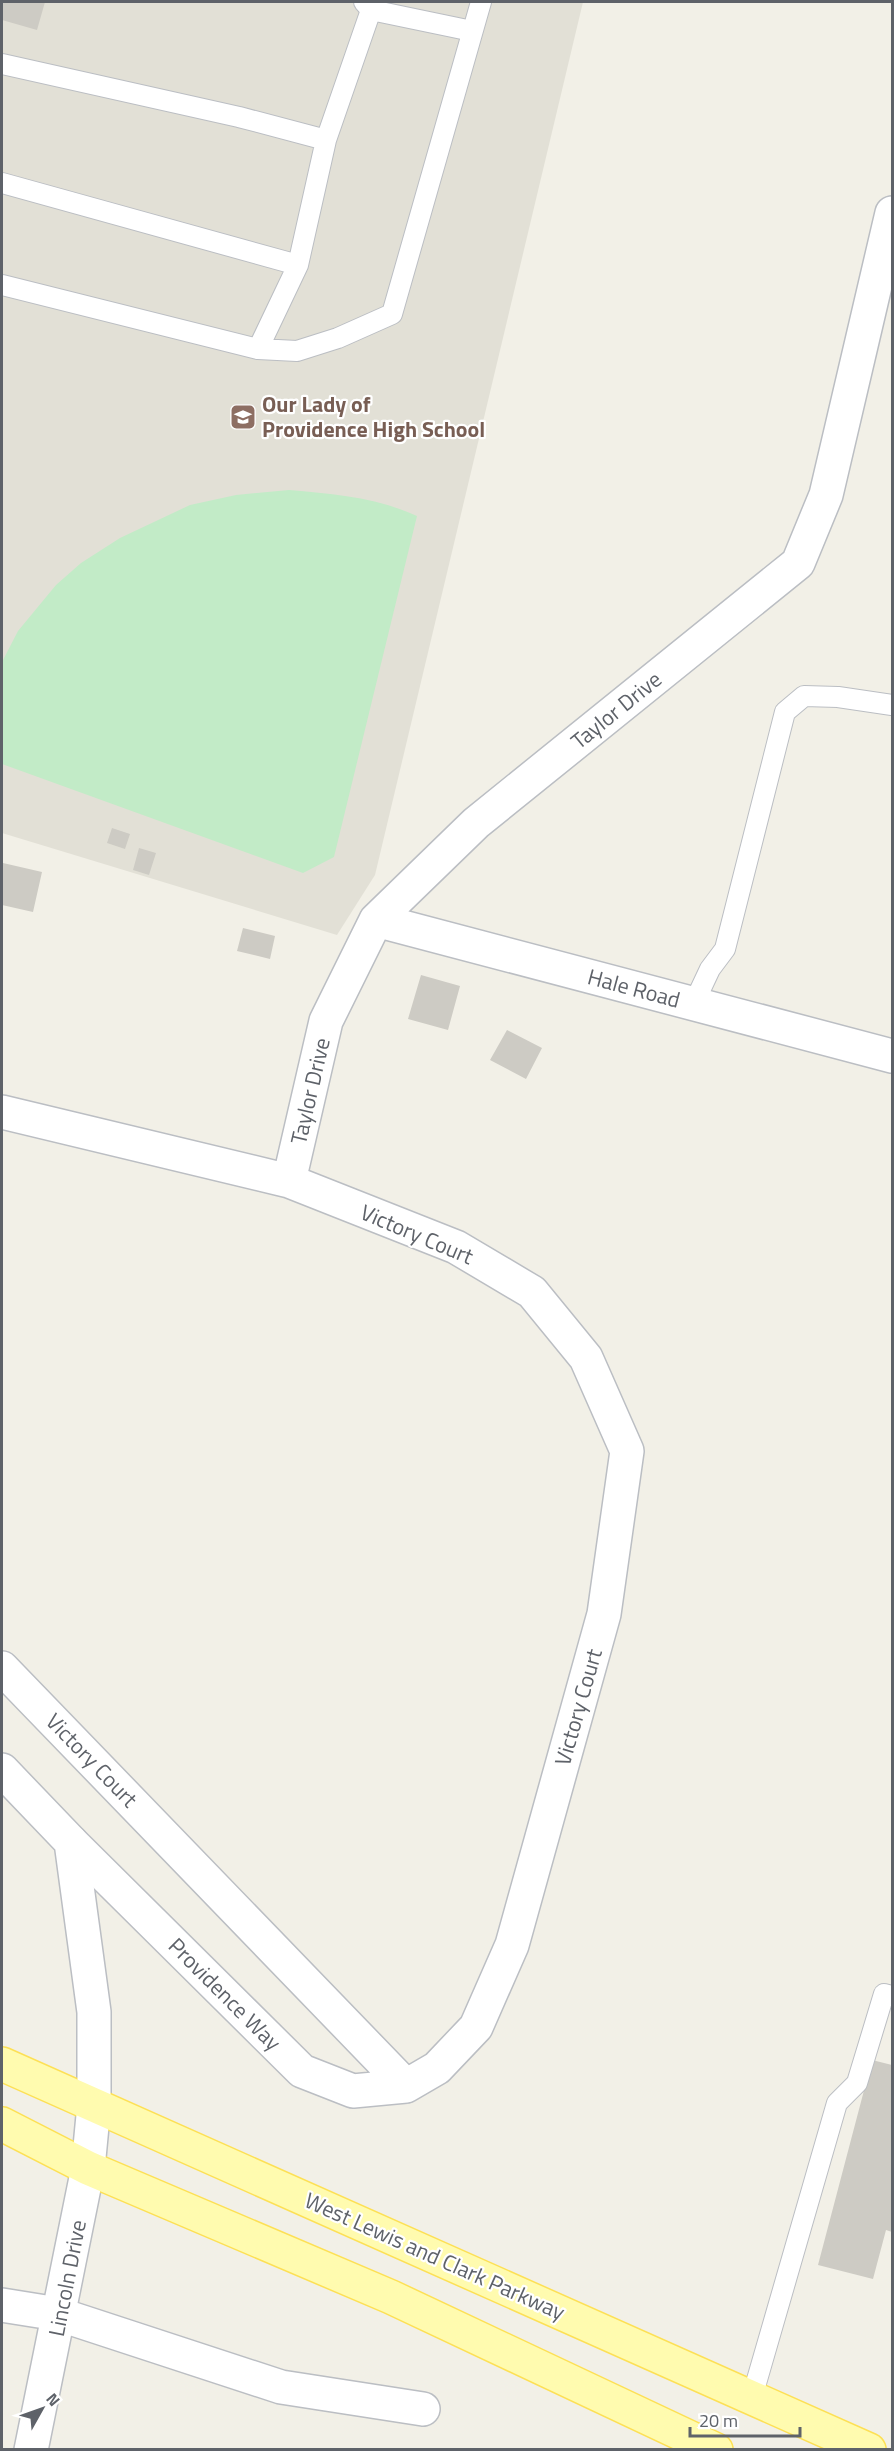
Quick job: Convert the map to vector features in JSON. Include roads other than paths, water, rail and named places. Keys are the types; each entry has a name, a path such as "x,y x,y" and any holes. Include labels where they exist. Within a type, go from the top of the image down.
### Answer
{"main road":[{"name":"West Lewis and Clark Parkway","path":"2,2064 868,2450"},
{"path":"2,2124 88,2168 391,2297 716,2450"}],"street":[{"name":"Taylor Drive","path":"289,1181 326,1022 376,920 476,823 798,563 826,495 892,213"},
{"name":"Hale Road","path":"376,920 892,1056"},
{"name":"Victory Court","path":"2,1112 289,1181 456,1247 532,1292 586,1358 627,1451 604,1614 512,1945 477,2027 437,2068 406,2086 2,1668"},
{"name":"Providence Way","path":"2,1770 71,1842 302,2071 352,2091 406,2086"},
{"path":"71,1842 94,2012 94,2105"},
{"name":"Lincoln Drive","path":"31,2450 88,2168 94,2105"},
{"path":"2,2305 58,2314 281,2387 423,2409"}],"lane":[{"path":"2,285 258,349 297,351 338,338 392,314 481,2"},
{"path":"258,349 298,265 326,140 368,6 472,31"},
{"path":"2,64 326,140"},
{"path":"2,183 298,265"},
{"path":"694,1003 710,969 725,949 785,712 804,696 838,697 892,705"},
{"path":"752,2397 837,2103 857,2083 888,1995"}],"place":[{"name":"Our Lady of Providence High School","path":"243,417"}]}
